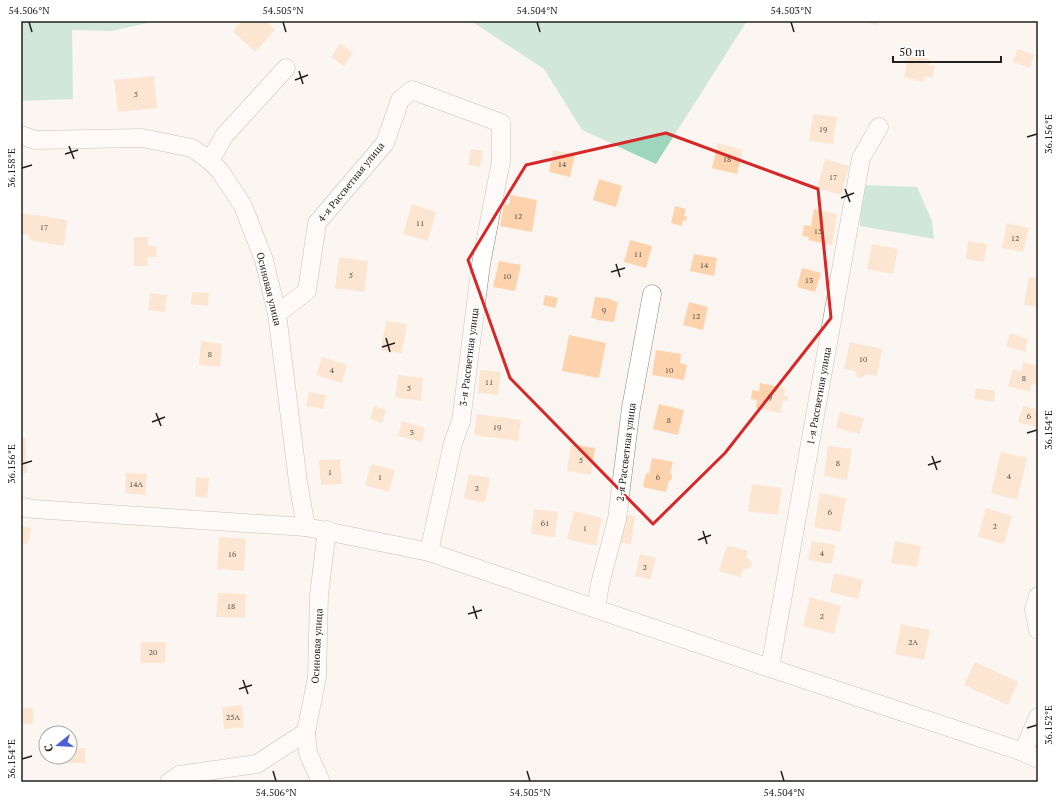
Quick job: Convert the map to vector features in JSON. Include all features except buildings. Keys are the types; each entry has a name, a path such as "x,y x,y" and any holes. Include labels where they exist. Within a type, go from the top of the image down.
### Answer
{"street":[{"path":"210,161 224,136 286,68"},
{"name":"3-я Рассветная улица","path":"412,90 501,122 501,160 481,264 461,421 453,444 429,552"},
{"name":"4-я Рассветная улица","path":"277,314 307,291 317,223 385,143 400,100 412,90"},
{"name":"1-я Рассветная улица","path":"770,668 861,158 879,127"},
{"name":"Осиновая улица","path":"21,135 34,140 142,138 192,148 210,161 220,171 243,206 264,260 277,314 298,482 306,527"},
{"name":"2-я Рассветная улица","path":"596,608 600,584 617,519 631,408 652,294"},
{"path":"21,507 306,527 327,530 429,552 1031,755 1038,717"},
{"name":"Осиновая улица","path":"321,782 308,753 306,732 317,677 319,596 327,530"},
{"path":"1038,596 1034,609 1038,630"},
{"path":"169,782 179,775 257,764 306,732"}],"highlighted area":[{"path":"666,133 818,189 831,318 725,453 653,524 510,378 468,260 526,165"}],"green space":[{"path":"21,21 156,21 112,31 72,30 73,99 21,101"},
{"path":"471,21 747,21 656,164 582,130 544,69"},
{"path":"861,185 917,187 932,221 934,239 860,226"}]}
